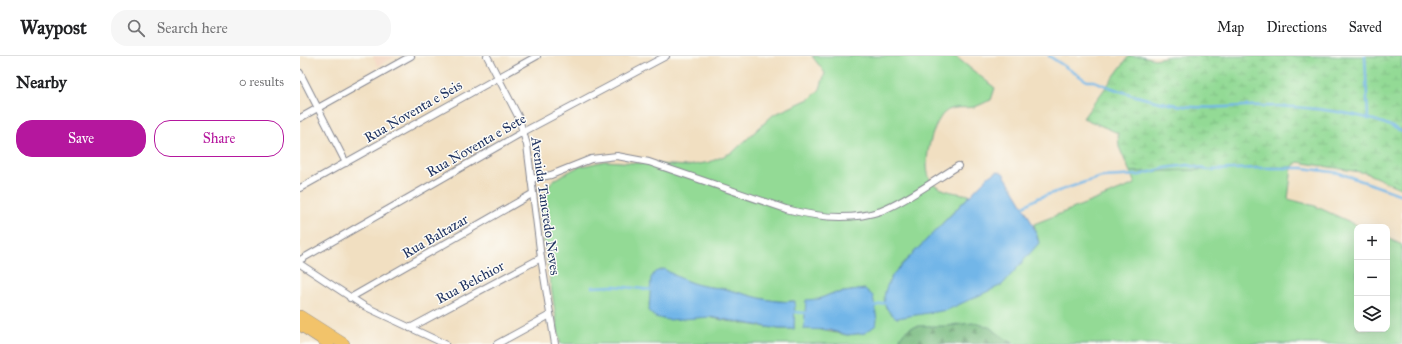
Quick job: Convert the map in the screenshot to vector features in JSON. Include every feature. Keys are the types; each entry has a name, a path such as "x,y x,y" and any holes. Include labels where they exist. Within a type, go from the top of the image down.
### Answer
{"highway":[{"path":"300,316 344,344"},
{"path":"300,325 329,344"}],"street":[{"path":"300,118 411,56"},
{"name":"Avenida Tancredo Neves","path":"487,56 499,76 518,116 523,132 555,344"},
{"name":"Rua Noventa e Seis","path":"300,188 537,56"},
{"name":"Rua Noventa e Sete","path":"300,260 523,132 666,56"},
{"path":"300,72 346,163"},
{"path":"531,179 551,175 591,159 617,156 649,162 786,209 805,214 842,216 880,211 958,166"},
{"name":"Rua Baltazar","path":"350,298 532,194"},
{"name":"Rua Belchior","path":"410,328 541,258"},
{"path":"300,264 350,298 445,344"},
{"path":"497,344 550,315"}],"shaded area":[{"path":"373,56 396,56 378,66"}],"green space":[{"path":"812,56 955,56 995,88 991,100 974,107 951,109 944,113 935,127 927,157 927,167 932,182 940,188 950,192 970,195 894,273 886,290 885,303 886,308 897,318 915,314 1039,243 1034,224 1135,184 1130,172 1292,167 1288,199 1315,206 1354,224 1354,332 1390,332 1390,239 1402,245 1402,344 1013,344 1012,342 957,324 900,338 898,344 560,344 540,215 542,197 553,180 578,167 605,161 688,166 710,162 733,152 773,115 811,98 820,89 825,73","holes":["664,269 697,285 723,288 768,300 785,302 794,301 794,329 779,329 727,321 649,305 650,297","865,289 865,333 847,335 820,330 819,299 831,294"]},
{"path":"1129,56 1141,56 1155,59 1171,56 1402,56 1402,189 1366,173 1298,162 1292,167 1130,172 1119,147 1118,133 1083,118"},
{"path":"975,323 989,327 1013,344 898,344 905,331 916,326 947,326"}],"water":[{"path":"998,171 1003,173 1024,207 1039,243 1002,285 947,310 897,318 887,308 884,297 887,285 894,273 989,176"},
{"path":"664,269 680,278 698,285 723,288 768,300 786,302 795,301 794,329 779,329 710,317 668,320 655,317 649,312 651,278 655,272"},
{"path":"865,289 873,296 877,320 876,325 865,333 847,335 829,330 804,329 806,300 819,299 831,294"}],"waterway":[{"path":"1049,56 1087,81 1094,81 1155,101 1193,107 1279,106 1315,109 1354,115 1388,125 1402,132"},
{"path":"1365,56 1368,119"},
{"path":"1022,207 1038,198 1102,177 1140,175 1165,168 1188,165 1208,170 1303,168 1339,173 1402,195"},
{"path":"592,287 614,286 653,290"},
{"path":"872,307 887,302"},
{"path":"793,312 808,313"}]}
